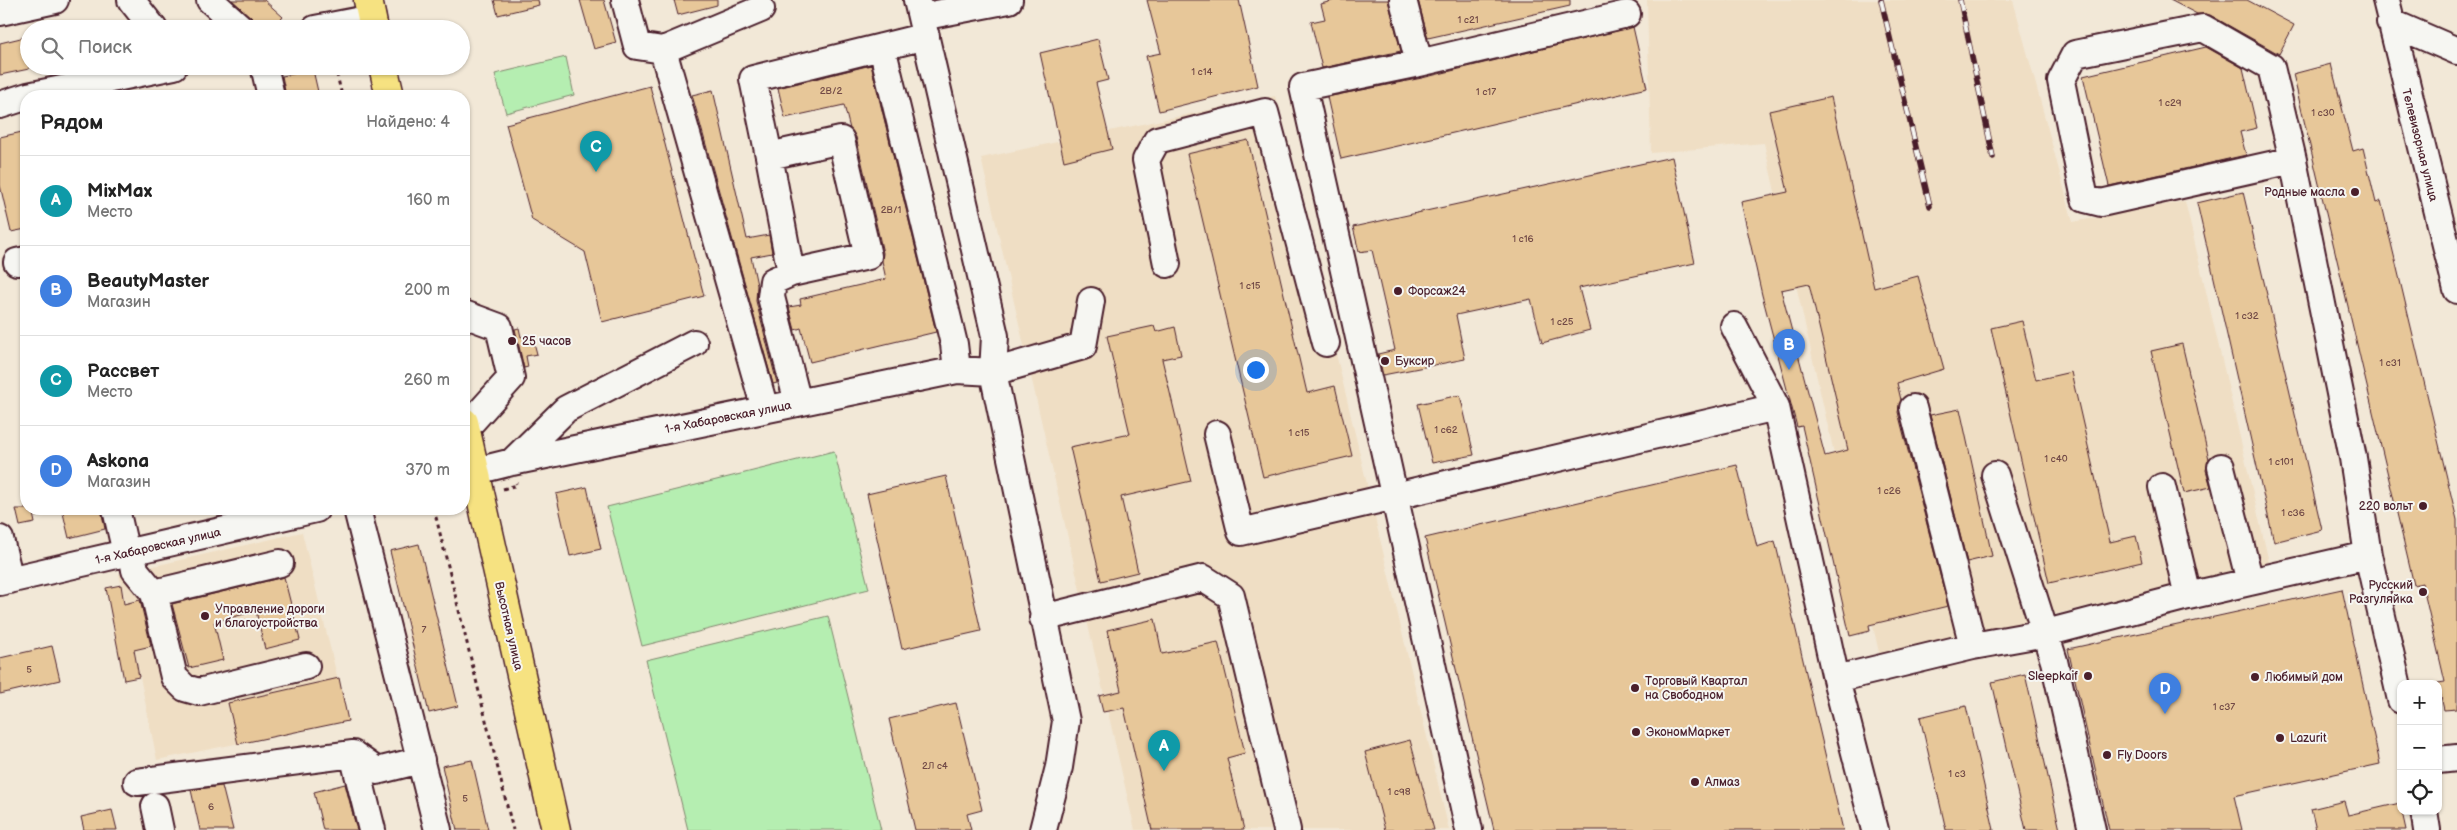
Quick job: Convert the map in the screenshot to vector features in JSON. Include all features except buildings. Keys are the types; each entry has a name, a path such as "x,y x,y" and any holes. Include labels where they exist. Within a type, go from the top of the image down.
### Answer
{"main road":[{"path":"385,75 389,90"},
{"name":"Высотная улица","path":"470,477 556,830"}],"street":[{"path":"0,12 55,0"},
{"path":"131,0 147,20"},
{"path":"210,0 232,20"},
{"path":"625,0 638,46 663,50 761,9"},
{"path":"792,273 754,79 882,47 921,18 1009,0"},
{"path":"1403,0 1419,63"},
{"path":"2388,11 2457,51"},
{"name":"Телевизорная улица","path":"2388,11 2457,290"},
{"path":"1469,830 1303,87 1419,63 1627,14"},
{"path":"354,20 372,16"},
{"path":"921,18 995,336 993,372 1066,721 1058,768 1043,830"},
{"path":"2293,160 2101,203 2086,199 2061,81 2075,54 2203,28 2270,67 2293,160 2353,458 2368,555 2397,682"},
{"path":"882,47 954,344 957,370"},
{"path":"663,50 765,409"},
{"path":"57,90 130,75"},
{"path":"266,75 269,90"},
{"path":"0,105 20,99"},
{"path":"1167,264 1146,160 1157,140 1265,112 1326,344"},
{"path":"769,156 841,140 868,256 792,273 774,281 771,297 798,403"},
{"name":"1-я Хабаровская улица","path":"470,473 512,462 957,370 993,372 1084,346 1092,300"},
{"path":"470,316 499,327 511,378 470,420"},
{"path":"1734,326 1776,407 1836,679 1875,830"},
{"path":"512,462 566,410 694,343"},
{"path":"1217,434 1241,532 1394,498 1776,407"},
{"path":"1913,408 1973,646"},
{"path":"2221,467 2250,582"},
{"path":"1995,475 2046,633 2092,830"},
{"path":"2162,487 2188,596"},
{"path":"118,515 135,570 154,593 174,677 185,688 200,692 306,666"},
{"name":"1-я Хабаровская улица","path":"5,581 129,552 242,517 260,515"},
{"path":"359,515 438,830"},
{"path":"0,539 5,581"},
{"path":"1836,679 1973,646 2046,633 2188,596 2368,555"},
{"path":"154,593 280,563"},
{"path":"1043,618 1203,578 1231,596 1287,830"},
{"path":"137,782 352,754 377,771 421,760"},
{"path":"352,754 372,830"},
{"path":"2442,760 2457,758"},
{"path":"2425,815 2428,830"}],"path":[{"path":"337,75 341,90"},
{"path":"435,515 513,830"}],"shaded area":[{"path":"1647,0 2013,0 2073,222 2185,201 2269,562 1880,657 1764,143 1651,153"},
{"path":"1275,96 1449,830 1135,830 981,158"},
{"path":"302,532 348,721 157,760 119,574"}],"green space":[{"path":"566,57 574,95 506,113 495,74"},
{"path":"834,451 869,589 642,646 607,507"},
{"path":"828,616 881,830 688,830 646,660"}],"railway":[{"path":"1881,0 1930,206"},
{"path":"1960,0 1993,157"}],"place":[{"name":"Рассвет","path":"596,172"},
{"name":"Родные масла","path":"2355,192"},
{"name":"Форсаж24","path":"1398,291"},
{"name":"25 часов","path":"512,341"},
{"name":"Буксир","path":"1385,361"},
{"name":"BeautyMaster","path":"1789,370"},
{"name":"220 вольт","path":"2423,506"},
{"name":"Русский Разгуляйка","path":"2423,592"},
{"name":"Управление дороги и благоустройства","path":"205,616"},
{"name":"Sleepkaif","path":"2088,676"},
{"name":"Любимый дом","path":"2255,677"},
{"name":"Торговый Квартал на Свободном","path":"1635,688"},
{"name":"Askona","path":"2165,714"},
{"name":"ЭкономМаркет","path":"1636,732"},
{"name":"Lazurit","path":"2280,738"},
{"name":"Fly Doors","path":"2107,755"},
{"name":"MixMax","path":"1164,771"},
{"name":"Алмаз","path":"1695,782"}]}
